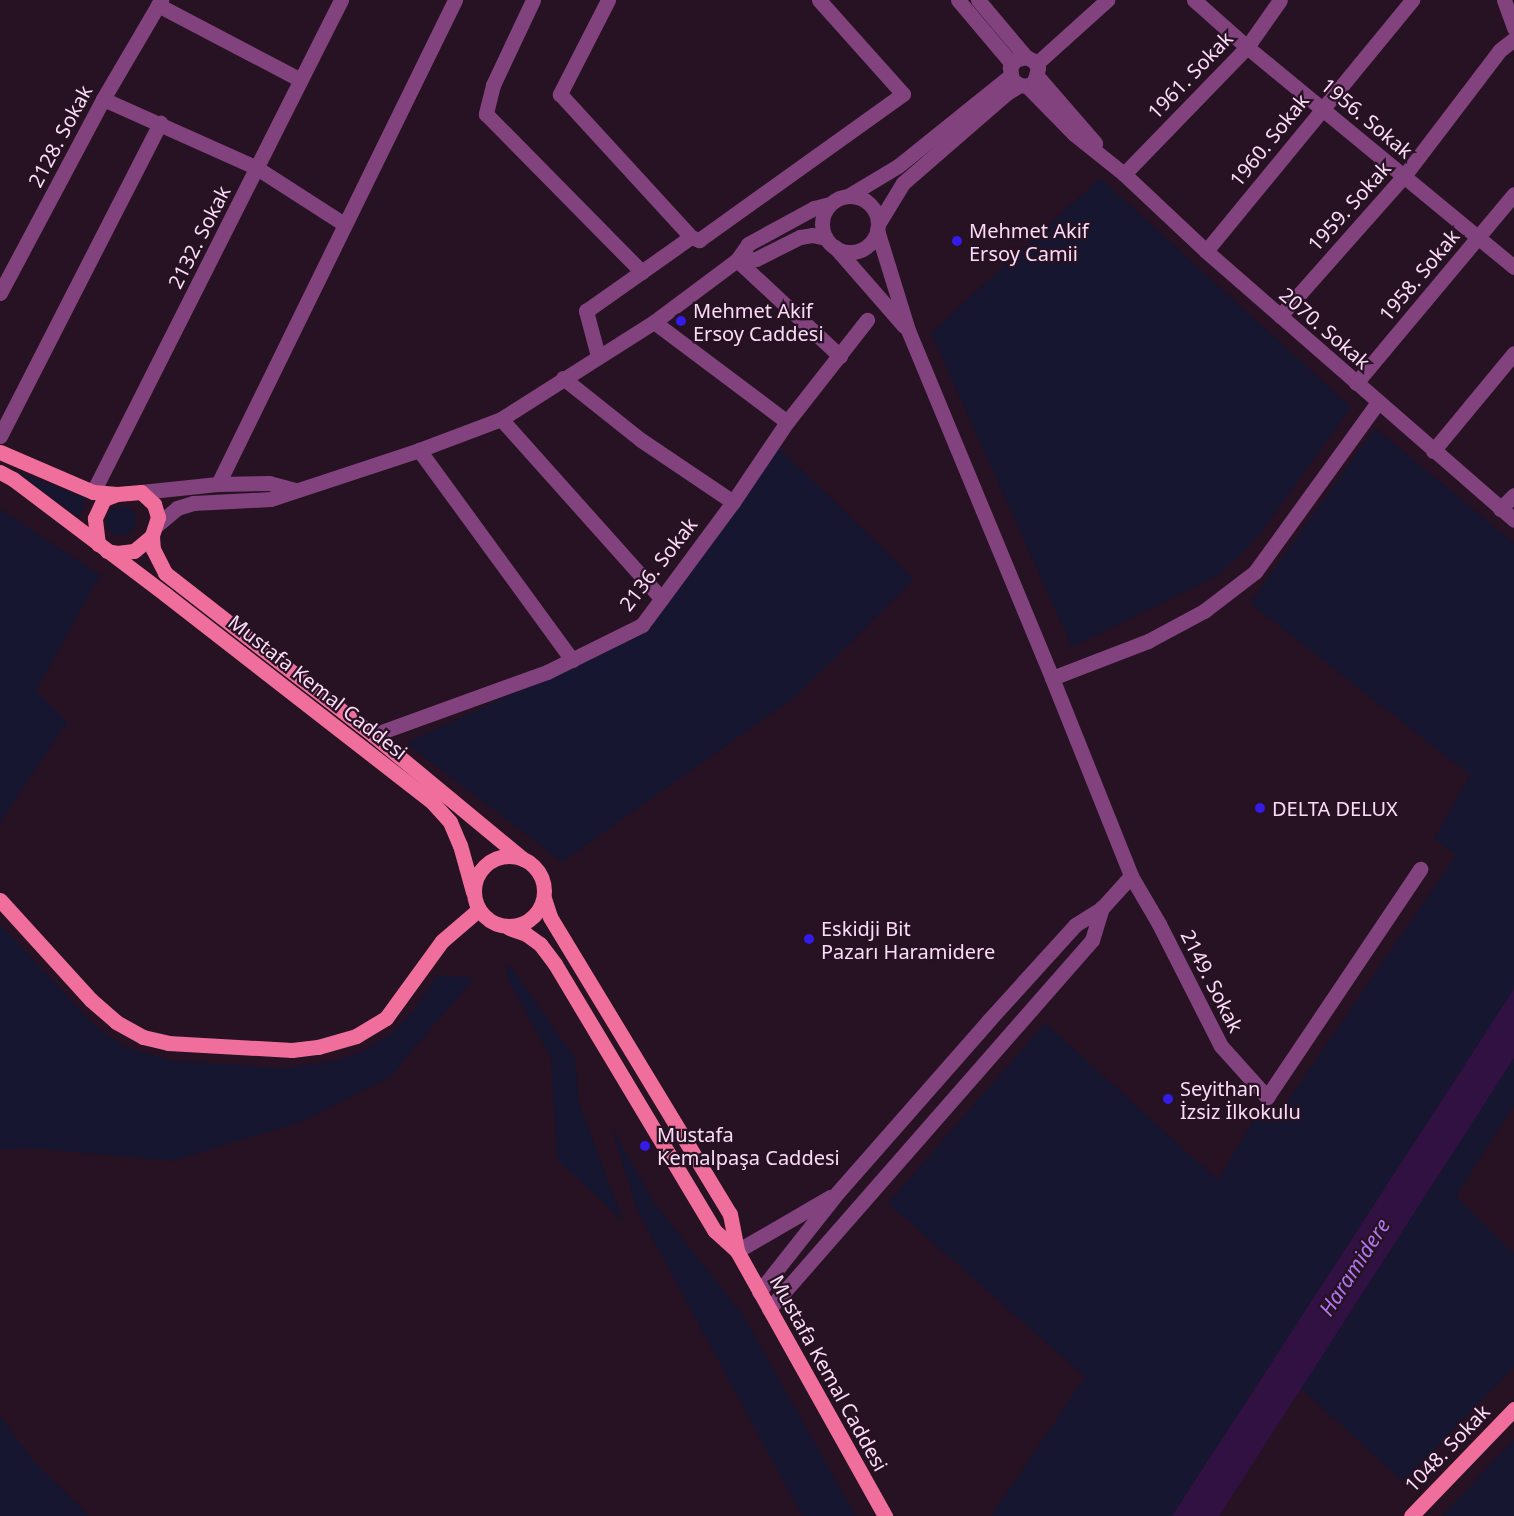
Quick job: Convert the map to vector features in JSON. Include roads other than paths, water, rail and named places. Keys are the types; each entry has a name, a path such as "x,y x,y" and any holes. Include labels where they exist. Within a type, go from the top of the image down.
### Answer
{"main road":[{"path":"0,452 93,492 117,494 141,492 154,504 155,531 134,551 117,554 103,547 14,479 0,472"},
{"path":"103,547 95,528 98,509 104,500 117,494"},
{"name":"Mustafa Kemal Caddesi","path":"155,531 153,549 165,573 373,735 523,859"},
{"name":"Mustafa Kemal Caddesi","path":"103,547 433,803 450,822 460,845 473,892"},
{"path":"512,856 523,859 532,864 542,878 544,898 529,918 509,928 489,921 478,910 473,892 476,879 490,862 512,856"},
{"name":"Mustafa Kemal Caddesi","path":"544,898 550,917 730,1214 737,1251 885,1516"},
{"path":"0,900 91,1000 116,1022 143,1037 168,1043 291,1050 318,1047 370,1029 386,1018 442,940 478,910"},
{"name":"Mustafa Kemal Caddesi","path":"509,928 526,934 540,944 555,963 715,1231 737,1251"},
{"name":"1048. Sokak","path":"1411,1516 1514,1409"}],"street":[{"name":"2132. Sokak","path":"93,492 341,0"},
{"path":"218,484 455,0"},
{"path":"532,0 493,85 486,114 642,272"},
{"path":"609,0 560,94 691,237 699,240 903,94 819,0"},
{"path":"958,0 1024,73"},
{"path":"978,0 1024,73"},
{"path":"155,531 177,508 193,503 272,499 418,450 501,419 654,322 737,260 748,244 814,208 848,196 898,166 1024,73 1107,0"},
{"name":"1956. Sokak","path":"1194,0 1247,47 1514,267"},
{"name":"1961. Sokak","path":"1118,169 1247,47 1280,0"},
{"name":"1960. Sokak","path":"1206,251 1412,0"},
{"path":"1503,0 1514,28"},
{"path":"160,3 301,80"},
{"name":"2128. Sokak","path":"0,293 103,99 160,3"},
{"name":"1959. Sokak","path":"1280,316 1404,176 1500,50 1514,39"},
{"path":"737,260 756,260 800,237 812,235 848,252 856,251 872,241 877,227 900,186 1007,93 1024,73"},
{"name":"2070. Sokak","path":"1024,73 1074,134 1118,169 1206,251 1514,520"},
{"path":"103,99 257,168 344,225"},
{"path":"0,436 160,123"},
{"name":"1958. Sokak","path":"1356,383 1514,194"},
{"path":"848,196 865,200 872,206 877,227"},
{"path":"830,204 822,220 830,242 909,330"},
{"name":"2149. Sokak","path":"877,227 909,330 1131,876 1159,924 1221,1046 1267,1097 1420,869"},
{"path":"598,357 586,311 691,237"},
{"path":"737,260 840,356"},
{"name":"2136. Sokak","path":"373,735 547,672 642,625 733,502 787,422 867,320"},
{"path":"654,322 787,422"},
{"path":"1433,451 1514,352"},
{"path":"563,378 641,440 733,502"},
{"path":"1052,678 1148,640 1204,611 1255,572 1378,402"},
{"path":"501,419 662,599"},
{"path":"418,450 572,660"},
{"path":"141,492 218,484 269,483 296,490"},
{"path":"1500,509 1514,495"},
{"path":"759,1292 838,1192 1075,926 1102,908 1131,876"},
{"path":"768,1309 1092,940 1102,908"},
{"path":"737,1251 838,1192"}],"water":[{"name":"Haramidere","path":"1514,989 1514,1058 1219,1516 1172,1516"}],"place":[{"name":"Mehmet Akif Ersoy Camii","path":"957,241"},
{"name":"Mehmet Akif Ersoy Caddesi","path":"681,321"},
{"name":"DELTA DELUX","path":"1260,808"},
{"name":"Eskidji Bit Pazarı Haramidere","path":"809,939"},
{"name":"Seyithan İzsiz İlkokulu","path":"1168,1099"},
{"name":"Mustafa Kemalpaşa Caddesi","path":"645,1146"}]}
